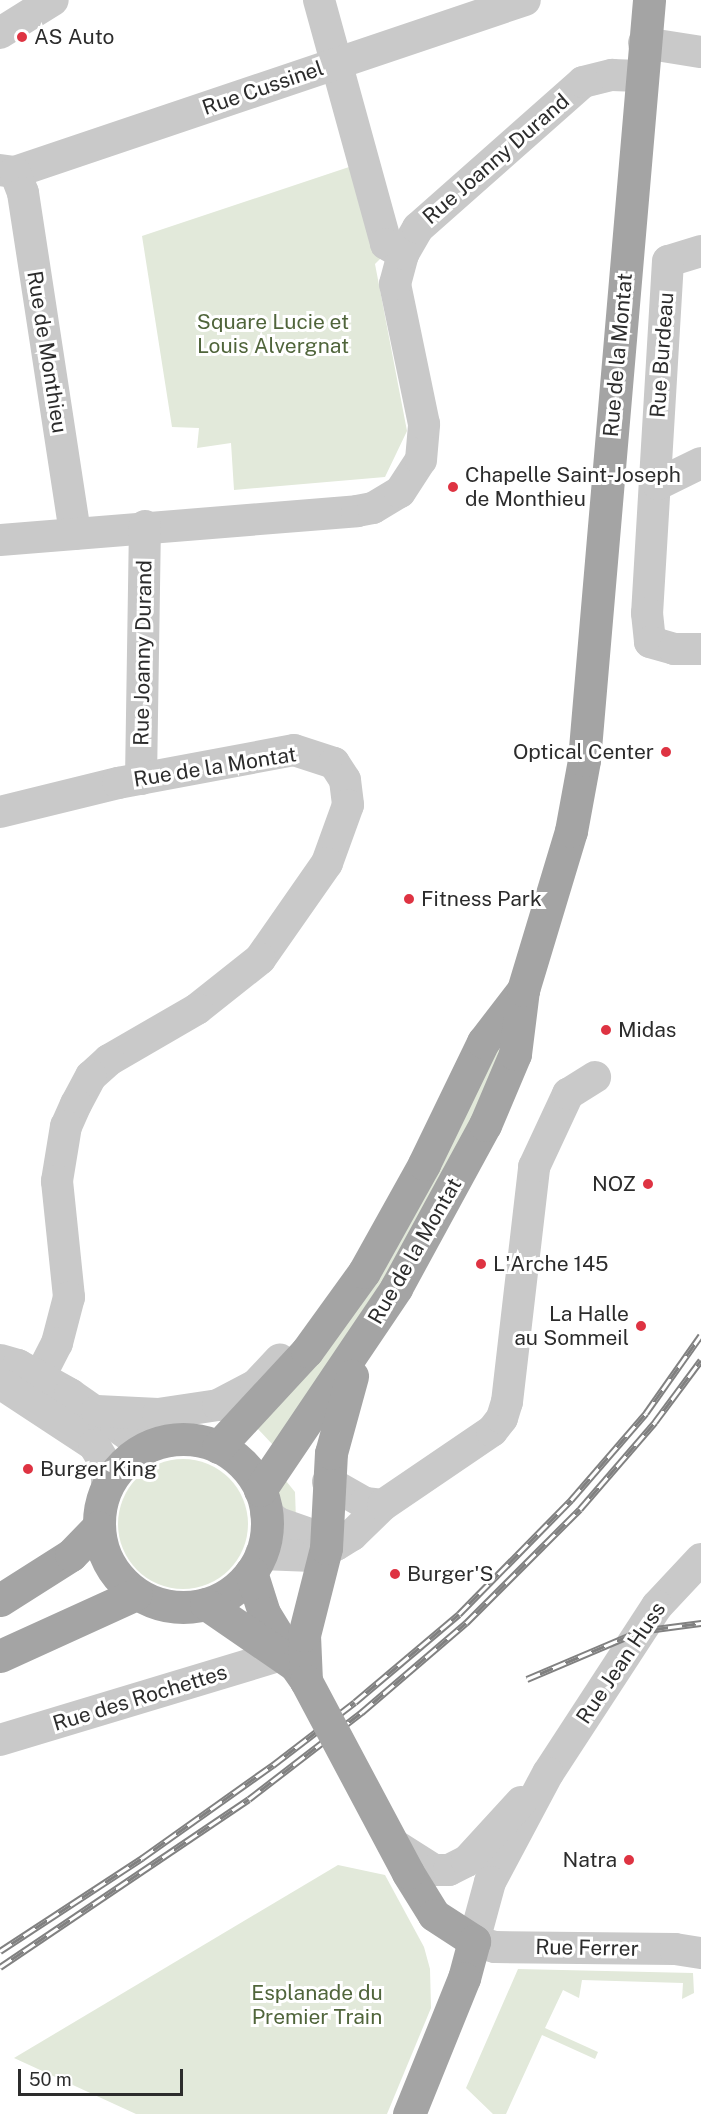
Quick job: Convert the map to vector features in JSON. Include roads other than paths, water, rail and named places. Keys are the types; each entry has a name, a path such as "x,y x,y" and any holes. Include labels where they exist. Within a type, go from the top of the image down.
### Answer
{"main road":[{"name":"Rue de la Montat","path":"263,1502 396,1288 485,1125 515,1054 523,990 568,842 584,760 640,76 649,0"},
{"name":"Rue de la Montat","path":"218,1447 307,1351 364,1272 424,1164 483,1042 523,990"},
{"path":"306,1680 304,1635 326,1548 328,1482 337,1426 352,1377 396,1288"},
{"path":"256,1563 231,1592 206,1604 182,1608 158,1604 136,1594 117,1576 108,1561 98,1527 107,1485 136,1453 156,1443 198,1440 218,1447 243,1465 263,1502 256,1563 264,1613 306,1680 393,1844 417,1869 434,1915 474,1941 464,1978 409,2114"},
{"path":"0,1600 71,1555 98,1527"},
{"path":"0,1656 136,1594"},
{"path":"206,1604 295,1665 306,1680"}],"street":[{"path":"0,33 53,0"},
{"path":"320,0 386,244 403,254"},
{"name":"Rue Cussinel","path":"7,171 525,0"},
{"path":"644,43 701,52"},
{"name":"Rue Joanny Durand","path":"0,540 145,526 357,511 373,508 400,492 421,460 424,424 395,284 403,254 418,228 583,82 612,75 640,76"},
{"name":"Rue de Monthieu","path":"7,171 23,194 75,534"},
{"name":"Rue Burdeau","path":"701,251 668,261 657,446 658,484 647,613 650,642 674,650 701,649"},
{"path":"658,484 701,463"},
{"name":"Rue Joanny Durand","path":"141,779 145,526"},
{"name":"Rue de la Montat","path":"0,812 141,779 294,750 334,763 345,780 348,805 341,830 309,894 260,959 197,1009 109,1060 92,1076 66,1126 57,1181 69,1297 57,1342 40,1377"},
{"path":"256,1563 313,1556 352,1535 383,1505 492,1431 502,1418 507,1402 534,1167 568,1094 595,1077"},
{"name":"Rue de la Montat","path":"97,1411 158,1414 204,1408 235,1398 256,1385 325,1304 364,1272"},
{"name":"Rue de la Montat","path":"0,1360 40,1377 97,1411 130,1437 156,1443"},
{"path":"0,1383 94,1445 107,1467 107,1485"},
{"path":"328,1482 364,1503 383,1505"},
{"path":"263,1502 278,1523 313,1535 326,1548"},
{"name":"Rue Jean Huss","path":"474,1941 490,1882 548,1773 657,1606 701,1559"},
{"name":"Rue des Rochettes","path":"0,1740 281,1655"},
{"name":"Rue Jean Huss","path":"417,1869 449,1870 467,1861 548,1773"},
{"name":"Rue Ferrer","path":"474,1941 495,1947 675,1949 701,1953"}],"railway":[{"path":"0,1951 142,1858 273,1765 355,1702 459,1614 571,1500 646,1413 701,1335"},
{"path":"0,1967 249,1799 362,1712 466,1623 580,1509 655,1422 701,1360"},
{"path":"527,1679 640,1631 701,1623"}],"place":[{"name":"AS Auto","path":"22,37"},
{"name":"Chapelle Saint-Joseph de Monthieu","path":"453,487"},
{"name":"Optical Center","path":"666,752"},
{"name":"Fitness Park","path":"409,899"},
{"name":"Midas","path":"606,1030"},
{"name":"NOZ","path":"648,1184"},
{"name":"L'Arche 145","path":"481,1264"},
{"name":"La Halle au Sommeil","path":"641,1326"},
{"name":"Burger King","path":"28,1469"},
{"name":"Burger'S","path":"395,1574"},
{"name":"Natra","path":"629,1860"}],"park label":[{"name":"Square Lucie et Louis Alvergnat","path":"273,334"},
{"name":"Esplanade du Premier Train","path":"317,2005"}]}
